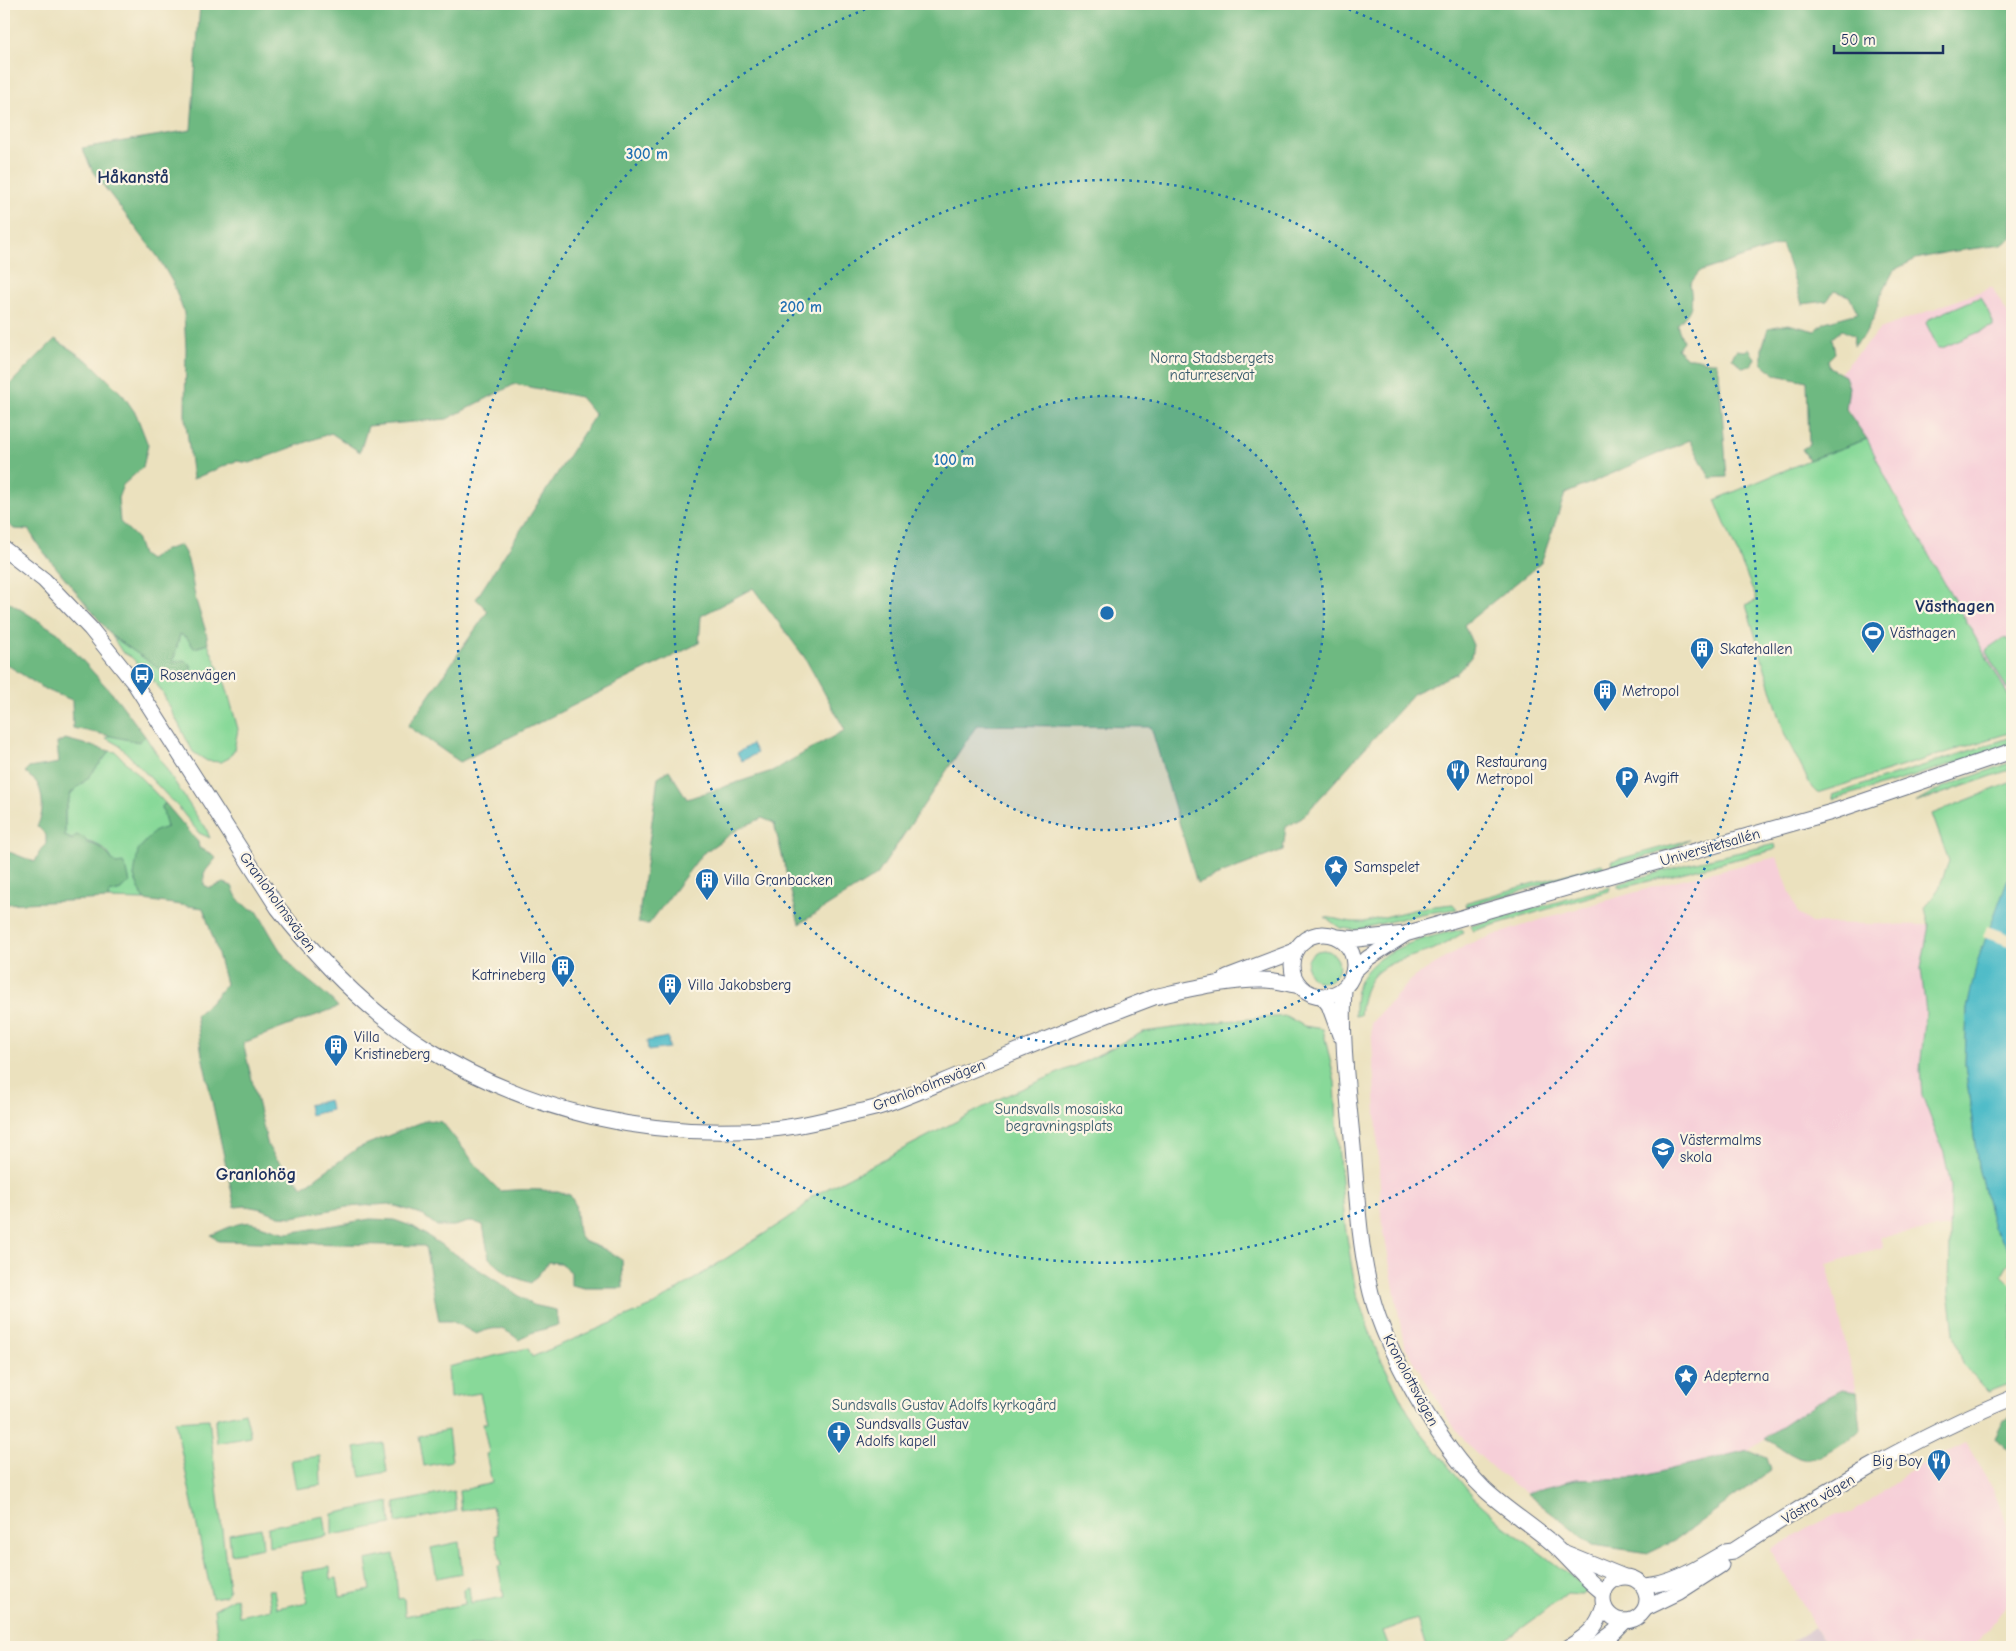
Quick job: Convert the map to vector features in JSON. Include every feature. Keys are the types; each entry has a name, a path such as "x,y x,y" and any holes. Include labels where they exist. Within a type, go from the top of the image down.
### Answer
{"street":[{"name":"Granloholmsvägen","path":"4,549 44,580 110,653 135,684 278,908 330,970 379,1014 424,1047 457,1066 528,1097 571,1112 636,1126 689,1131 774,1129 882,1106 1154,997 1196,988 1249,981 1267,980 1300,986"},
{"name":"Universitetsallén","path":"1337,937 1357,938 1405,934 1841,809 2012,751"},
{"path":"1328,934 1337,937 1350,950 1354,962 1354,972 1351,979 1344,988 1334,994 1322,996 1309,993 1300,986 1293,974 1292,963 1295,951 1306,939 1316,935 1328,934"},
{"name":"Universitetsallén","path":"1354,972 1368,958 1405,934"},
{"name":"Granloholmsvägen","path":"1196,988 1295,951"},
{"name":"Kronolottsvägen","path":"1344,988 1342,1042 1360,1229 1371,1294 1389,1344 1436,1426 1483,1488 1559,1550 1595,1586 1604,1599"},
{"name":"Kronolottsvägen","path":"1322,996 1329,1005 1342,1042"},
{"name":"Västra vägen","path":"1644,1586 1674,1580 1725,1552 1733,1551 1800,1509 1932,1434 1970,1415 2012,1398"},
{"name":"Kronolottsvägen","path":"1559,1550 1622,1576"},
{"name":"Västra vägen","path":"1646,1608 1679,1592 1729,1560 1733,1551"},
{"path":"1569,1647 1586,1636 1596,1626 1604,1599 1612,1581 1622,1576 1637,1579 1644,1586 1648,1596 1646,1608 1637,1618 1625,1621 1594,1647"},
{"path":"1604,1599 1613,1617 1625,1621"}],"shaded area":[{"path":"1992,287 2012,321 2012,702 1832,382 1880,329"},
{"name":"Västermalms skola","path":"1777,857 1798,914 1811,923 1929,925 1921,968 1926,1013 1920,1069 1922,1095 1944,1153 1951,1187 1951,1227 1881,1236 1884,1247 1827,1264 1857,1392 1842,1390 1816,1403 1748,1450 1635,1478 1575,1480 1526,1493 1496,1471 1467,1444 1449,1420 1404,1344 1382,1222 1371,1023 1414,977 1468,944 1552,916 1678,880"},
{"path":"1966,1443 1993,1488 2012,1540 2012,1582 2007,1603 1992,1626 1972,1647 1827,1647 1771,1550 1804,1530 1837,1514 1851,1513 1894,1484 1904,1474"},
{"path":"1815,1627 1827,1647 1782,1647"}],"green space":[{"name":"Norra Stadsbergets naturreservat","path":"200,4 2012,4 2012,237 2002,245 1948,252 1916,259 1894,270 1880,297 1874,317 1863,337 1853,346 1854,336 1842,330 1832,338 1835,353 1828,360 1830,368 1845,376 1849,387 1846,409 1867,439 1809,460 1802,449 1809,445 1807,381 1776,375 1762,363 1762,349 1768,328 1788,324 1815,331 1825,322 1858,313 1849,296 1834,291 1827,301 1802,304 1782,244 1699,272 1690,284 1691,307 1677,325 1683,341 1677,349 1687,358 1716,362 1719,371 1727,477 1710,478 1690,440 1565,494 1541,563 1464,625 1473,645 1471,657 1457,673 1414,693 1302,818 1286,827 1283,850 1197,883 1151,727 977,725 877,875 799,924 774,823 762,818 738,829 702,854 649,924 638,923 658,777 669,770 687,799 772,771 845,730 805,658 753,588 701,616 699,643 460,762 408,726 488,611 476,599 595,415 580,397 515,384 447,419 368,426 360,452 331,433 250,463 236,461 193,479 185,415 186,349 184,313 173,283 158,257 93,172 82,148 191,130"},
{"path":"1980,297 1993,322 1993,326 1938,348 1926,323 1929,319"},
{"path":"55,339 91,363 123,395 136,414 148,445 143,467 123,485 118,498 120,522 136,537 142,555 149,560 163,551 180,545 184,551 208,644 194,648 187,638 180,634 173,662 184,660 192,666 187,678 165,677 157,667 112,636 38,545 29,530 14,529 4,520 4,390"},
{"path":"1749,348 1755,359 1751,366 1742,367 1732,358 1736,350 1745,351"},
{"name":"Västhagen","path":"1867,439 1893,492 2012,702 2012,732 1817,793 1812,788 1785,735 1746,605 1757,600 1715,500 1809,460"},
{"path":"4,599 58,633 118,700 145,736 139,742 73,728 72,700 46,690 6,664 4,665"},
{"path":"180,634 187,638 194,648 208,644 226,686 238,729 234,750 229,758 221,762 207,761 193,752 161,690 131,657 122,652 112,636 157,667 165,677 187,678 173,662"},
{"path":"2003,638 2008,639 2012,647 2011,691 2007,689 1986,652 1987,649"},
{"path":"110,735 139,742 145,736 205,826 210,838 199,833 179,808 120,746 106,738"},
{"path":"2012,737 2012,744 1915,776 1833,799 1832,795"},
{"path":"65,739 110,751 88,778 71,793 65,811 65,836 72,840 76,835 84,837 87,843 100,848 116,864 123,863 130,883 121,890 109,893 108,899 4,904 4,850 35,862 41,849 46,844 46,835 37,826 42,811 41,793 37,783 25,772 29,768 59,763 57,743"},
{"path":"110,751 116,752 165,803 162,807 167,827 134,876 144,900 108,899 109,893 121,890 111,857 95,844 65,836 65,811 71,793 88,778"},
{"path":"2012,762 2012,769 1915,803 1943,787"},
{"path":"2012,782 2012,870 1967,1009 1965,1065 1978,1167 1993,1228 2012,1254 2012,1258 2002,1275 2012,1285 2012,1383 1988,1392 1964,1366 1954,1334 1949,1291 1951,1187 1944,1153 1922,1095 1920,1069 1926,1013 1921,968 1929,925 1925,908 1939,888 1949,861 1932,814"},
{"path":"165,803 198,842 199,848 216,858 204,873 204,885 210,888 224,883 232,886 241,902 257,911 292,966 338,1007 243,1043 268,1146 275,1157 303,1187 358,1148 427,1120 442,1122 485,1176 500,1191 535,1190 570,1195 575,1204 578,1232 583,1241 604,1249 622,1260 623,1288 585,1288 571,1285 571,1272 560,1263 549,1262 531,1283 509,1275 489,1258 483,1225 472,1221 454,1226 437,1226 421,1214 389,1204 347,1207 293,1217 279,1216 262,1209 246,1206 235,1207 202,1055 196,1015 211,1002 226,984 217,950 203,908 144,900 134,876 138,850 155,831 167,827 162,807"},
{"path":"1689,840 1672,849 1613,866 1612,861"},
{"path":"1775,844 1776,848 1773,850 1621,888 1618,887 1618,884 1687,864"},
{"path":"1602,864 1604,867 1466,907 1465,904 1468,902"},
{"path":"1610,887 1609,891 1473,931 1471,926"},
{"path":"1453,904 1457,909 1420,914 1356,930 1340,928 1325,917 1352,922 1364,922 1425,907"},
{"path":"1462,929 1463,933 1432,950 1382,968 1374,975 1368,985 1360,1015 1355,1016 1358,986 1365,973 1375,962 1402,946"},
{"path":"1323,950 1329,951 1334,955 1338,960 1338,972 1334,977 1329,981 1323,982 1317,981 1312,977 1308,972 1307,966 1308,960 1312,955 1317,951"},
{"name":"Sundsvalls Gustav Adolfs kyrkogård","path":"1286,1016 1304,1026 1323,1029 1335,1082 1345,1225 1356,1293 1375,1347 1404,1405 1417,1427 1473,1497 1506,1527 1588,1589 1583,1595 1566,1594 1496,1647 1426,1647 1417,1619 1383,1631 1389,1647 226,1647 224,1645 219,1647 214,1609 236,1597 239,1616 271,1609 268,1590 274,1590 277,1608 308,1602 302,1572 330,1567 331,1579 337,1578 340,1596 371,1590 366,1560 394,1554 398,1599 404,1598 405,1616 465,1604 464,1589 469,1587 471,1603 504,1597 498,1566 502,1565 495,1535 498,1534 492,1506 461,1511 459,1491 492,1483 486,1454 489,1453 483,1424 487,1423 480,1393 450,1398 448,1367 528,1348 532,1357 654,1305 801,1210 811,1197 1003,1097 1086,1061 1143,1032 1225,1021"},
{"path":"370,1219 394,1220 414,1227 533,1305 556,1310 558,1325 531,1333 519,1340 508,1332 499,1329 476,1334 452,1321 439,1321 425,1246 218,1241 211,1235 232,1226 248,1222 288,1233"},
{"path":"1842,1390 1857,1392 1861,1429 1849,1440 1832,1451 1815,1458 1799,1458 1765,1438 1816,1403"},
{"path":"245,1412 251,1437 217,1443 215,1422 217,1418"},
{"path":"2012,1416 2012,1453 2005,1449 1995,1437 2003,1421"},
{"path":"209,1419 229,1590 225,1596 212,1598 175,1421"},
{"path":"448,1430 452,1461 424,1466 419,1436"},
{"path":"383,1443 387,1472 361,1477 355,1448"},
{"path":"1748,1450 1767,1458 1771,1470 1674,1541 1649,1553 1592,1545 1526,1493 1575,1480 1635,1478"},
{"path":"320,1456 321,1485 296,1489 291,1460"},
{"path":"454,1491 456,1511 396,1523 395,1503"},
{"path":"389,1502 391,1524 332,1535 332,1514"},
{"path":"324,1516 327,1536 269,1547 268,1527"},
{"path":"261,1528 263,1548 231,1554 229,1534"},
{"path":"459,1542 462,1573 437,1578 431,1548"}],"water":[{"path":"752,744 757,753 742,761 737,753"},
{"path":"2012,870 2012,1254 1993,1228 1978,1167 1965,1065 1967,1009 1977,962"},
{"path":"668,1037 669,1048 648,1051 647,1041"},
{"path":"329,1100 331,1110 310,1115 308,1105"}],"pier":[{"path":"1987,926 2012,935 2012,947 1983,937"}],"place":[{"name":"Västhagen","path":"1873,654"},
{"name":"Skatehallen","path":"1702,670"},
{"name":"Rosenvägen","path":"142,696"},
{"name":"Metropol","path":"1605,712"},
{"name":"Restaurang Metropol","path":"1458,792"},
{"name":"Avgift","path":"1627,799"},
{"name":"Samspelet","path":"1336,888"},
{"name":"Villa Granbacken","path":"707,901"},
{"name":"Villa Katrineberg","path":"563,988"},
{"name":"Villa Jakobsberg","path":"670,1006"},
{"name":"Villa Kristineberg","path":"336,1067"},
{"name":"Västermalms skola","path":"1663,1170"},
{"name":"Adepterna","path":"1686,1397"},
{"name":"Sundsvalls Gustav Adolfs kapell","path":"839,1454"},
{"name":"Big Boy","path":"1939,1482"}],"district":[{"name":"Håkanstå","path":"133,177"},
{"name":"Västhagen","path":"1955,606"},
{"name":"Granlohög","path":"256,1174"}],"park label":[{"name":"Sundsvalls mosaiska begravningsplats","path":"1059,1118"}]}
